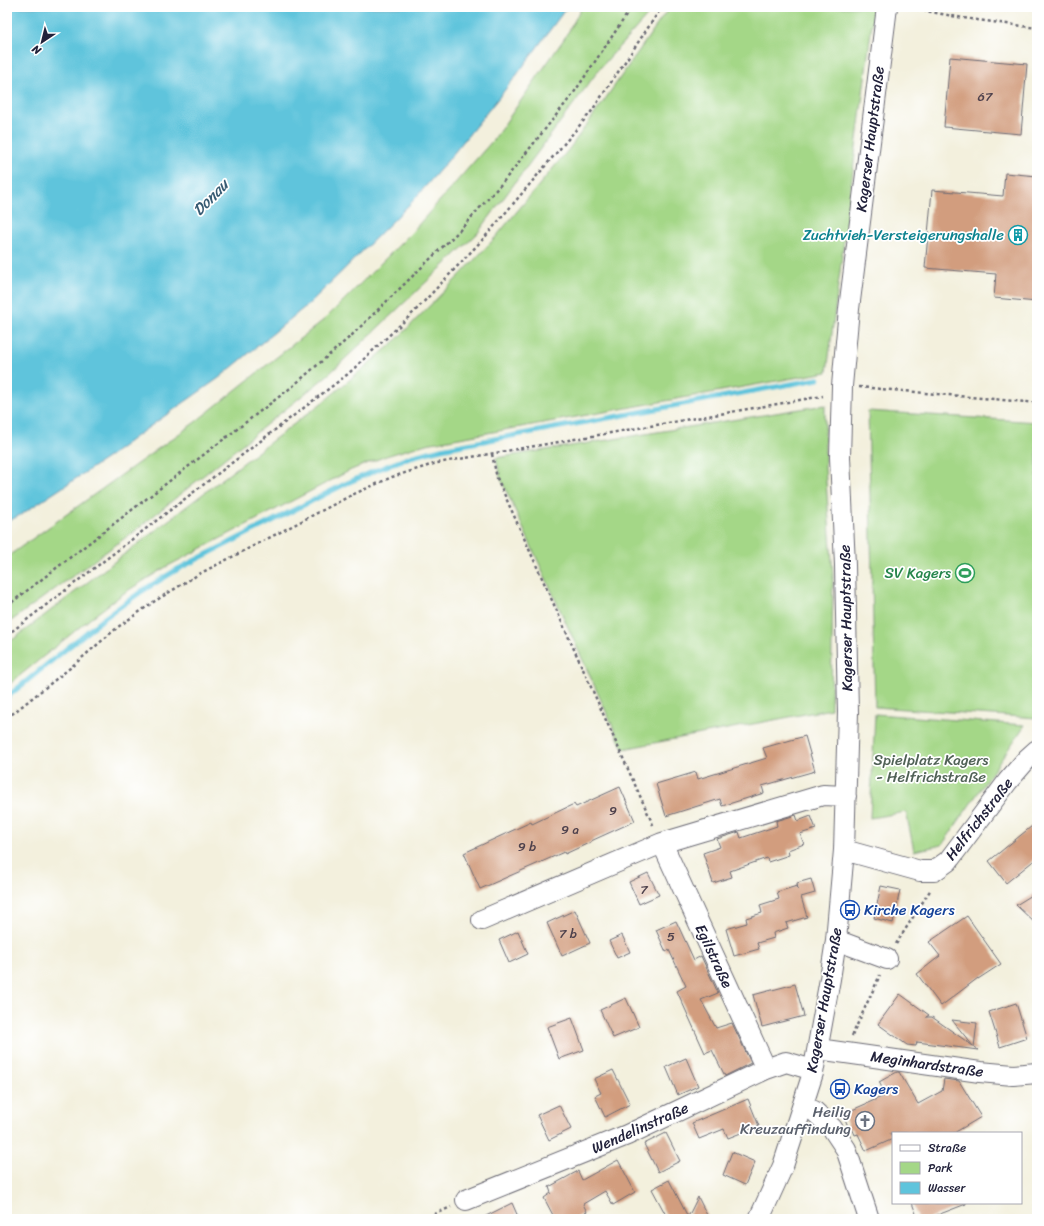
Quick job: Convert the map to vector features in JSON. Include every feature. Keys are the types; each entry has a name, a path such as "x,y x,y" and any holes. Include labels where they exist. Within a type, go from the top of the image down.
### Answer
{"street":[{"name":"Kagerser Hauptstraße","path":"760,1219 783,1166 803,1108 818,1049 836,940 844,850 848,712 845,565 840,457 842,391 849,309 887,7"},
{"name":"Helfrichstraße","path":"844,850 920,871 933,880 1008,781 1037,750"},
{"path":"482,920 662,843 823,795 846,796"},
{"name":"Egilstraße","path":"662,843 766,1069"},
{"path":"836,940 887,959"},
{"name":"Meginhardstraße","path":"818,1049 980,1072 1013,1075 1037,1073"},
{"name":"Wendelinstraße","path":"466,1200 627,1135 766,1069 786,1062 813,1070"},
{"path":"803,1108 814,1112 832,1128 846,1149 869,1219"}],"path":[{"path":"7,606 293,386 351,336 460,230 503,182 573,94 632,7"},
{"path":"7,635 348,374 415,311 486,237 591,112 662,7"},
{"path":"905,7 963,18 1037,28"},
{"path":"7,718 70,668 118,627 155,601 199,574 352,495 392,477 437,464 842,391 1037,403"},
{"path":"492,454 497,478 662,843"},
{"path":"844,1052 887,959 933,880"},
{"path":"423,1219 466,1200"}],"green space":[{"path":"582,7 655,7 601,67 477,234 329,374 136,530 7,624 7,557 194,423 326,318 412,232 494,139 566,36"},
{"path":"671,7 874,8 827,372 426,444 386,456 351,470 166,567 124,593 7,686 7,644 328,398 393,343 462,273 494,239 569,149 663,16"},
{"path":"825,405 825,468 833,575 831,709 623,749 500,477 496,458"},
{"name":"SV Kagers","path":"868,411 1037,422 1037,718 875,707"},
{"name":"Spielplatz Kagers - Helfrichstraße","path":"875,714 1025,725 942,845 914,851 906,812 870,818"}],"water":[{"name":"Donau","path":"7,7 567,7 513,80 445,164 411,203 311,302 219,378 107,458 22,514 7,522"}],"building":[{"path":"950,57 1027,64 1021,134 944,127"},
{"path":"1005,173 1037,176 1037,302 994,298 996,274 925,268 932,190 1003,196"},
{"path":"805,736 815,771 762,786 764,793 722,806 720,799 666,816 656,784 696,772 698,779 767,758 763,748"},
{"path":"620,787 635,821 565,854 564,852 480,889 464,853 531,822 532,824 574,804 576,807"},
{"path":"796,815 798,821 811,816 816,829 800,834 804,844 788,850 789,855 768,862 767,858 730,871 732,877 713,883 703,853 720,847 717,839 739,832 741,838 777,826 776,821"},
{"path":"1037,822 1037,858 1006,883 989,861"},
{"path":"648,873 659,895 639,904 629,882"},
{"path":"811,879 815,893 801,897 807,917 786,923 788,928 773,933 774,938 757,943 759,949 734,956 726,929 747,923 746,918 762,913 760,905 779,899 777,892 797,886 798,890 797,883"},
{"path":"881,886 900,890 893,923 874,918"},
{"path":"1037,892 1037,925 1016,905"},
{"path":"575,910 590,943 562,956 547,923"},
{"path":"967,916 1001,964 978,978 941,1006 917,974 940,956 929,942"},
{"path":"676,921 694,960 701,956 718,993 701,1000 716,1028 732,1023 751,1063 725,1076 712,1050 705,1053 677,991 686,986 669,950 666,952 656,930"},
{"path":"518,931 528,954 509,963 499,940"},
{"path":"622,935 630,952 617,958 609,941"},
{"path":"795,984 804,1016 762,1027 753,995"},
{"path":"900,994 929,1015 926,1017 932,1017 973,1046 952,1020 977,1023 974,1047 978,1050 917,1042 916,1046 907,1045 878,1024"},
{"path":"626,998 639,1027 613,1038 600,1010"},
{"path":"1016,1003 1027,1038 1000,1047 989,1012"},
{"path":"572,1018 584,1050 559,1059 547,1027"},
{"path":"686,1058 698,1086 678,1095 666,1067"},
{"path":"613,1070 630,1104 605,1117 595,1096 601,1093 594,1079"},
{"path":"899,1072 918,1104 942,1091 944,1079 959,1081 981,1117 956,1132 892,1132 890,1133 892,1139 866,1151 858,1134 855,1135 852,1128 849,1129 843,1114 886,1095 879,1082"},
{"path":"748,1099 759,1126 728,1138 724,1129 699,1139 692,1123"},
{"path":"559,1105 571,1129 549,1140 537,1115"},
{"path":"666,1133 680,1161 658,1172 644,1144"},
{"path":"732,1152 755,1162 745,1185 723,1175"},
{"path":"618,1160 635,1192 613,1205 605,1191 583,1204 587,1212 574,1219 555,1219 544,1198 551,1193 549,1187 578,1171 582,1180"},
{"path":"669,1180 688,1217 698,1197 709,1219 668,1219 652,1189"},
{"path":"512,1203 519,1219 480,1219"},
{"path":"912,1204 966,1204 927,1219 918,1219"}],"waterway":[{"path":"7,697 103,619 142,591 178,569 345,484 379,469 410,457 441,449 818,379"}],"place":[{"name":"Zuchtvieh-Versteigerungshalle","path":"1018,235"},
{"name":"SV Kagers","path":"965,573"},
{"name":"Kirche Kagers","path":"850,910"},
{"name":"Kagers","path":"840,1089"},
{"name":"Heilig Kreuzauffindung","path":"865,1121"}]}
